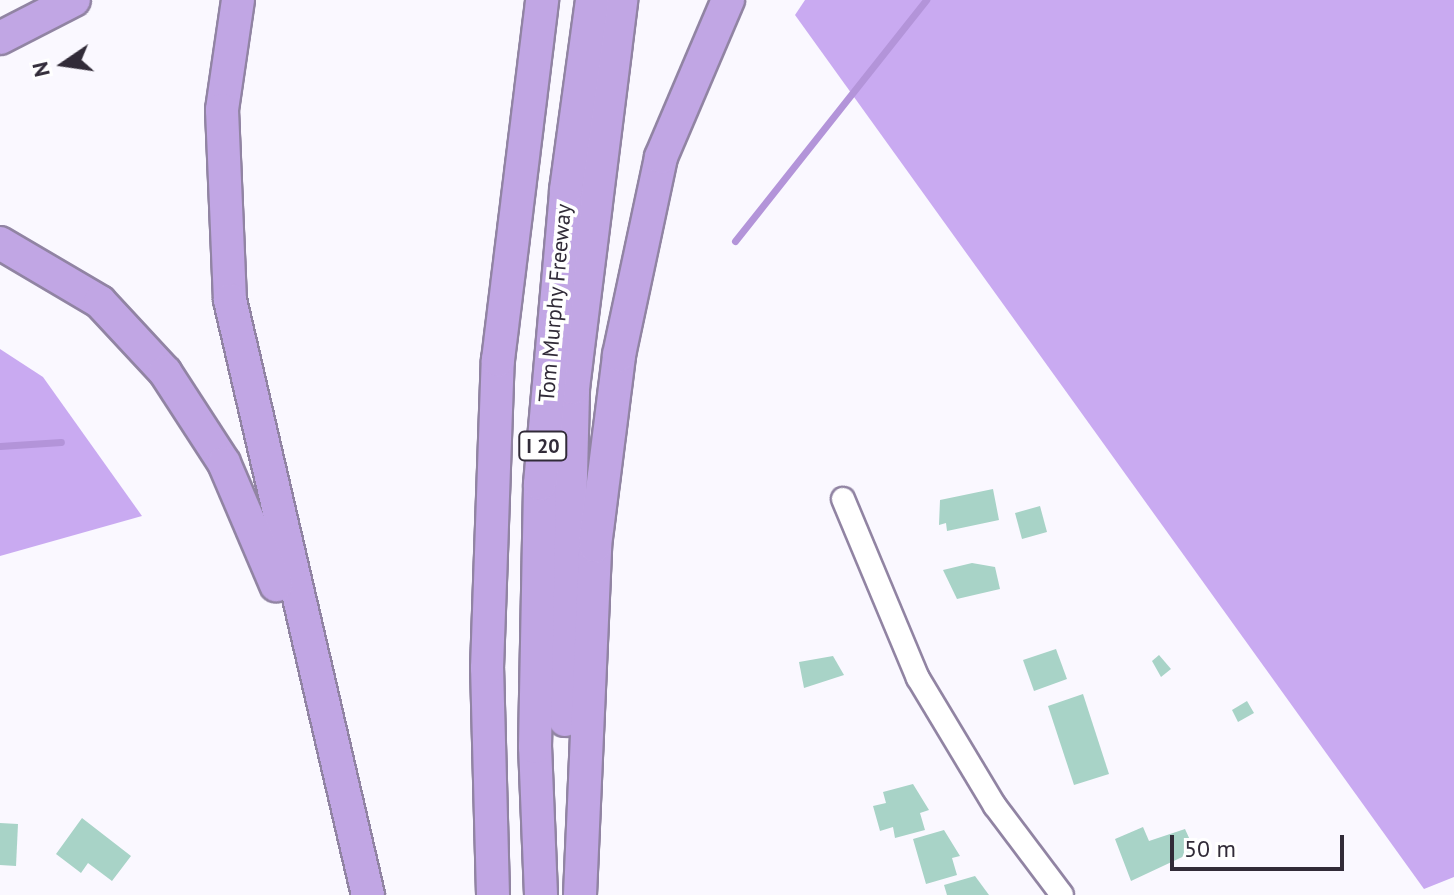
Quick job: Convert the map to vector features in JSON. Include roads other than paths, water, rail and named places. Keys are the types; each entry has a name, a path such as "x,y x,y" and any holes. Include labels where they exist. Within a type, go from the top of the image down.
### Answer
{"highway":[{"path":"0,38 74,0"},
{"path":"238,0 231,34 220,183 230,300 328,735 368,895"},
{"name":"I 20","path":"493,895 487,668 498,360 542,0"},
{"name":"Tom Murphy Freeway","path":"541,895 535,747 540,484 566,190 592,0"},
{"path":"572,895 567,492 585,265 621,0"},
{"path":"580,895 595,546 619,355 661,157 728,0"},
{"path":"0,243 100,302 195,416 248,513 328,735"}],"street":[{"path":"843,499 918,678 995,806 1062,895"}],"waterway":[{"path":"735,241 926,0"},
{"path":"0,446 61,442"}]}
